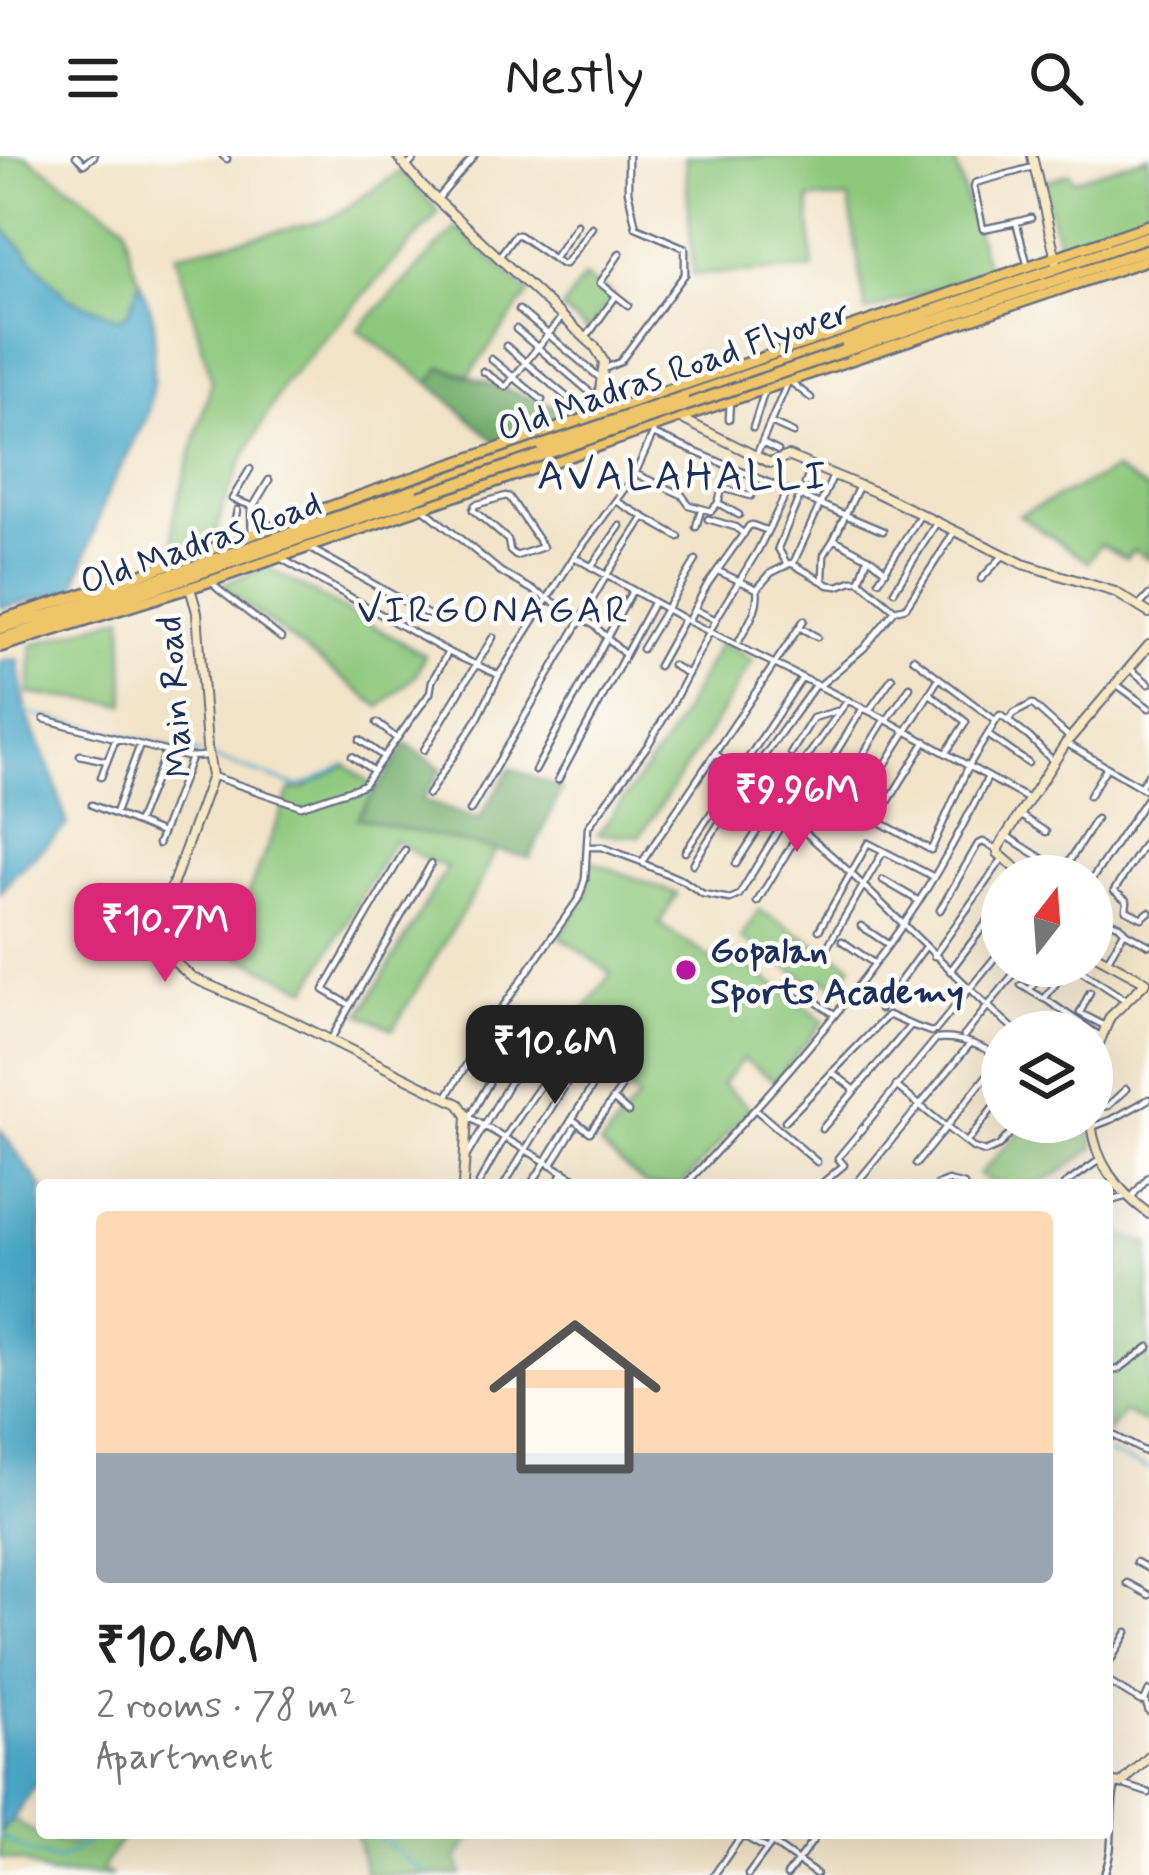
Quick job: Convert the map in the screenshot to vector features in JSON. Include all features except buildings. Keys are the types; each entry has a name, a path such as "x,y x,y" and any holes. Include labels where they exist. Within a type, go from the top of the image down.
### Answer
{"highway":[{"path":"1059,273 1149,236"},
{"path":"1059,273 1149,249"},
{"name":"Old Madras Road Flyover","path":"306,522 418,498 1059,273"},
{"name":"Old Madras Road","path":"0,643 418,498"},
{"name":"Old Madras Road","path":"0,624 51,614 306,522"}],"main road":[{"path":"0,643 212,581 418,498 469,490 789,381 1059,273 1149,225"},
{"path":"0,624 252,536 306,522 374,490 1028,266 1059,273 1149,259"}],"street":[{"path":"76,156 84,164 94,156"},
{"path":"398,156 604,362 596,415 506,346"},
{"path":"407,167 417,156"},
{"path":"437,200 474,156"},
{"path":"604,369 620,362 685,274 685,248 636,227 628,191 628,156"},
{"path":"1032,156 1059,273"},
{"path":"1031,218 983,229 975,183 1034,167"},
{"path":"1016,222 1028,266"},
{"path":"554,259 577,224"},
{"path":"498,258 519,235 566,263 592,226"},
{"path":"620,253 600,283 628,305"},
{"path":"585,338 616,296"},
{"path":"519,310 604,380"},
{"path":"483,371 508,386 562,317"},
{"path":"516,329 599,400"},
{"path":"491,359 542,400"},
{"path":"756,456 789,381 811,398"},
{"path":"753,428 763,389"},
{"path":"428,795 574,557 635,473 653,430 643,400"},
{"path":"729,419 730,400"},
{"path":"679,418 772,463 786,455 834,475 1036,569 1115,592 1149,614"},
{"path":"771,423 793,433"},
{"path":"653,430 883,531"},
{"path":"762,443 778,451"},
{"path":"635,473 682,495 689,505 711,511 718,503 729,465"},
{"path":"805,484 812,466"},
{"path":"250,469 232,500 253,506"},
{"path":"739,641 756,608 757,589 771,573 790,564 834,475"},
{"path":"252,536 250,513 269,480"},
{"path":"497,480 504,496"},
{"path":"823,581 824,555 859,486"},
{"path":"722,488 751,496"},
{"path":"469,490 475,512 508,540 516,556 543,547 510,498 475,505"},
{"path":"448,1096 490,1025 582,892 588,827 648,745 788,490"},
{"path":"800,495 778,548 790,564 838,586 860,581 895,610"},
{"path":"418,498 501,572 582,618 625,655"},
{"path":"616,501 679,537"},
{"path":"718,503 739,515"},
{"path":"696,527 702,509"},
{"path":"231,543 237,510"},
{"path":"879,580 921,514"},
{"path":"470,811 644,518"},
{"path":"708,519 744,534"},
{"path":"894,591 937,522"},
{"path":"658,666 744,534 752,525 768,531"},
{"path":"591,567 620,526"},
{"path":"693,864 746,781 817,685 864,648 895,610 906,607 955,531"},
{"path":"834,539 886,571"},
{"path":"306,547 440,622"},
{"path":"981,579 1004,555"},
{"path":"278,557 448,652 500,675"},
{"path":"574,557 666,610 886,719 1028,799"},
{"path":"860,581 868,557"},
{"path":"642,649 696,560"},
{"path":"718,572 757,589"},
{"path":"212,581 280,638"},
{"name":"Main Road","path":"190,588 197,612 212,776 159,922 159,937 171,959 193,978 448,1096 469,1116"},
{"path":"536,771 632,591"},
{"path":"1139,606 1149,595"},
{"path":"558,780 653,603"},
{"path":"694,609 716,620"},
{"path":"639,861 802,624 817,637"},
{"path":"424,750 493,637"},
{"path":"934,956 1068,740 1129,668 1145,657 1149,645"},
{"path":"212,776 301,806 364,784 430,693 448,652"},
{"path":"913,658 996,722"},
{"path":"672,665 688,674"},
{"path":"1129,668 1149,684"},
{"path":"685,852 802,677"},
{"path":"856,810 939,678"},
{"path":"814,787 892,679"},
{"path":"1116,684 1149,708"},
{"path":"836,799 910,687"},
{"path":"929,693 966,722 946,753"},
{"path":"736,864 848,700"},
{"path":"1007,722 1032,704 1068,740 1149,793 1108,855"},
{"path":"791,753 813,718 840,711"},
{"path":"794,776 931,850 969,765 1000,715 1053,762"},
{"path":"44,718 191,758 208,755"},
{"path":"377,724 396,738"},
{"path":"988,735 1028,763"},
{"path":"101,777 116,738"},
{"path":"360,740 384,757"},
{"path":"877,820 926,741"},
{"path":"115,814 140,745"},
{"path":"137,823 166,752"},
{"path":"716,754 994,1011"},
{"path":"80,755 107,761"},
{"path":"352,756 373,770"},
{"path":"158,844 191,758"},
{"path":"1089,796 1107,767"},
{"path":"1140,787 1149,773"},
{"path":"692,1179 755,1109 903,925 988,776"},
{"path":"92,805 162,833"},
{"path":"1018,814 1046,832"},
{"path":"587,847 602,847 684,881 703,894 730,899 739,895 786,818"},
{"path":"1073,855 1096,819"},
{"path":"757,902 800,831"},
{"path":"1005,835 1037,855"},
{"path":"1149,836 1114,891 1127,901 1126,910 1113,922 1149,945"},
{"path":"940,910 978,844 983,842 1000,854"},
{"path":"819,930 868,843 934,877"},
{"path":"350,1005 324,990 405,850"},
{"path":"826,949 883,852"},
{"path":"331,1040 431,864"},
{"path":"883,880 919,901"},
{"path":"1126,910 1138,918 1149,912"},
{"path":"861,926 888,944"},
{"path":"950,971 981,930"},
{"path":"1113,951 1124,932"},
{"path":"842,941 874,963"},
{"path":"880,1009 925,947"},
{"path":"1113,964 1148,981 1113,1017"},
{"path":"785,1121 888,1015 936,1030 981,975"},
{"path":"787,982 834,1014"},
{"path":"964,1036 1003,987"},
{"path":"1024,987 1062,1011"},
{"path":"1044,999 1054,987"},
{"path":"1106,987 1127,1000"},
{"path":"1081,1011 1090,992"},
{"path":"822,1129 911,1025"},
{"path":"827,1179 844,1165 838,1158 936,1039 947,1037 981,1047"},
{"path":"854,1179 970,1043"},
{"path":"480,1179 565,1050"},
{"path":"508,1179 580,1061"},
{"path":"832,1072 855,1090"},
{"path":"466,1157 514,1075"},
{"path":"549,1162 599,1076"},
{"path":"464,1179 469,1116 488,1083"},
{"path":"916,1164 981,1084"},
{"path":"896,1086 980,1152 993,1151 1000,1143"},
{"path":"572,1119 590,1132 621,1088"},
{"path":"1113,1101 1126,1089"},
{"path":"613,1099 628,1112"},
{"path":"1113,1119 1149,1099"},
{"path":"755,1109 818,1162"},
{"path":"469,1116 576,1179"},
{"path":"967,1143 981,1124"},
{"path":"536,1179 574,1128"},
{"path":"1096,1143 1111,1179"},
{"path":"1073,1179 1100,1160"},
{"path":"559,1179 564,1171"},
{"path":"1113,1201 1129,1197 1149,1176"},
{"path":"1113,1181 1149,1214"},
{"path":"1113,1370 1149,1347"},
{"path":"1115,1436 1149,1454"},
{"path":"1136,1562 1149,1569"},
{"path":"1127,1583 1149,1595"},
{"path":"1113,1656 1127,1632"},
{"path":"1113,1685 1145,1702"},
{"path":"1149,1690 1145,1702 1149,1712"},
{"path":"1115,1784 1149,1757"},
{"path":"1115,1784 1149,1793"},
{"path":"714,1875 739,1839"},
{"path":"752,1839 816,1874"},
{"path":"748,1875 774,1839"},
{"path":"787,1875 814,1839"},
{"path":"1104,1875 1113,1839"}],"green space":[{"path":"0,156 26,156 125,224 140,281 128,313 118,318 67,297 0,224"},
{"path":"685,156 957,156 988,271 866,312 849,199 809,199 813,269 693,275"},
{"path":"1149,156 1149,216 1059,248 1043,182 1070,173 1073,180"},
{"path":"401,171 439,212 284,384 244,457 215,537 174,549 173,517 212,381 176,254 328,220"},
{"path":"457,227 529,293 469,375 442,367 429,383 358,330"},
{"path":"584,277 614,296 588,331 562,309"},
{"path":"442,367 579,415 496,442 429,383"},
{"path":"1115,470 1149,491 1149,559 1133,550 1126,558 1100,544 1088,562 1019,515"},
{"path":"267,567 425,655 416,675 380,707 220,585"},
{"path":"123,616 125,704 29,694 32,645"},
{"path":"720,642 753,660 704,740 640,836 598,834 668,739"},
{"path":"407,744 442,769 422,800 478,820 511,768 562,789 530,858 357,818"},
{"path":"346,765 377,789 358,818 496,849 393,1029 361,1014 447,867 394,840 308,989 225,950 291,789 303,789"},
{"path":"591,861 677,894 659,924 718,963 728,951 824,1021 775,1081 743,1059 722,1084 750,1108 687,1179 639,1179 600,1146 638,1098 564,1039 611,973 559,936 587,895"},
{"path":"759,910 852,965 838,987 824,979 819,987 741,938"},
{"path":"1009,1143 1093,1143 1094,1148 1046,1179 979,1175"},
{"path":"1113,1233 1149,1241 1149,1419 1146,1423 1123,1412 1113,1426"},
{"path":"13,1819 36,1834 36,1839 71,1845 76,1839 121,1839 101,1870 112,1875 48,1875 24,1862 0,1858 0,1833"},
{"path":"357,1839 471,1839 457,1859 462,1875 366,1875"}],"water":[{"path":"0,224 67,297 118,318 128,313 140,281 154,320 148,415 108,492 74,590 0,608"},
{"path":"18,659 27,715 54,778 67,825 0,893 0,661"},
{"path":"0,1130 36,1179 36,1784 0,1833"}],"waterway":[{"path":"24,712 201,754"},
{"path":"211,757 297,786 343,765"},
{"path":"1113,1455 1149,1469"},
{"path":"0,1836 57,1861 89,1839"},
{"path":"380,1839 427,1875"}],"place":[{"name":"Gopalan Sports Academy","path":"686,970"}],"district":[{"name":"AVALAHALLI","path":"683,474"},
{"name":"VIRGONAGAR","path":"494,608"}]}
